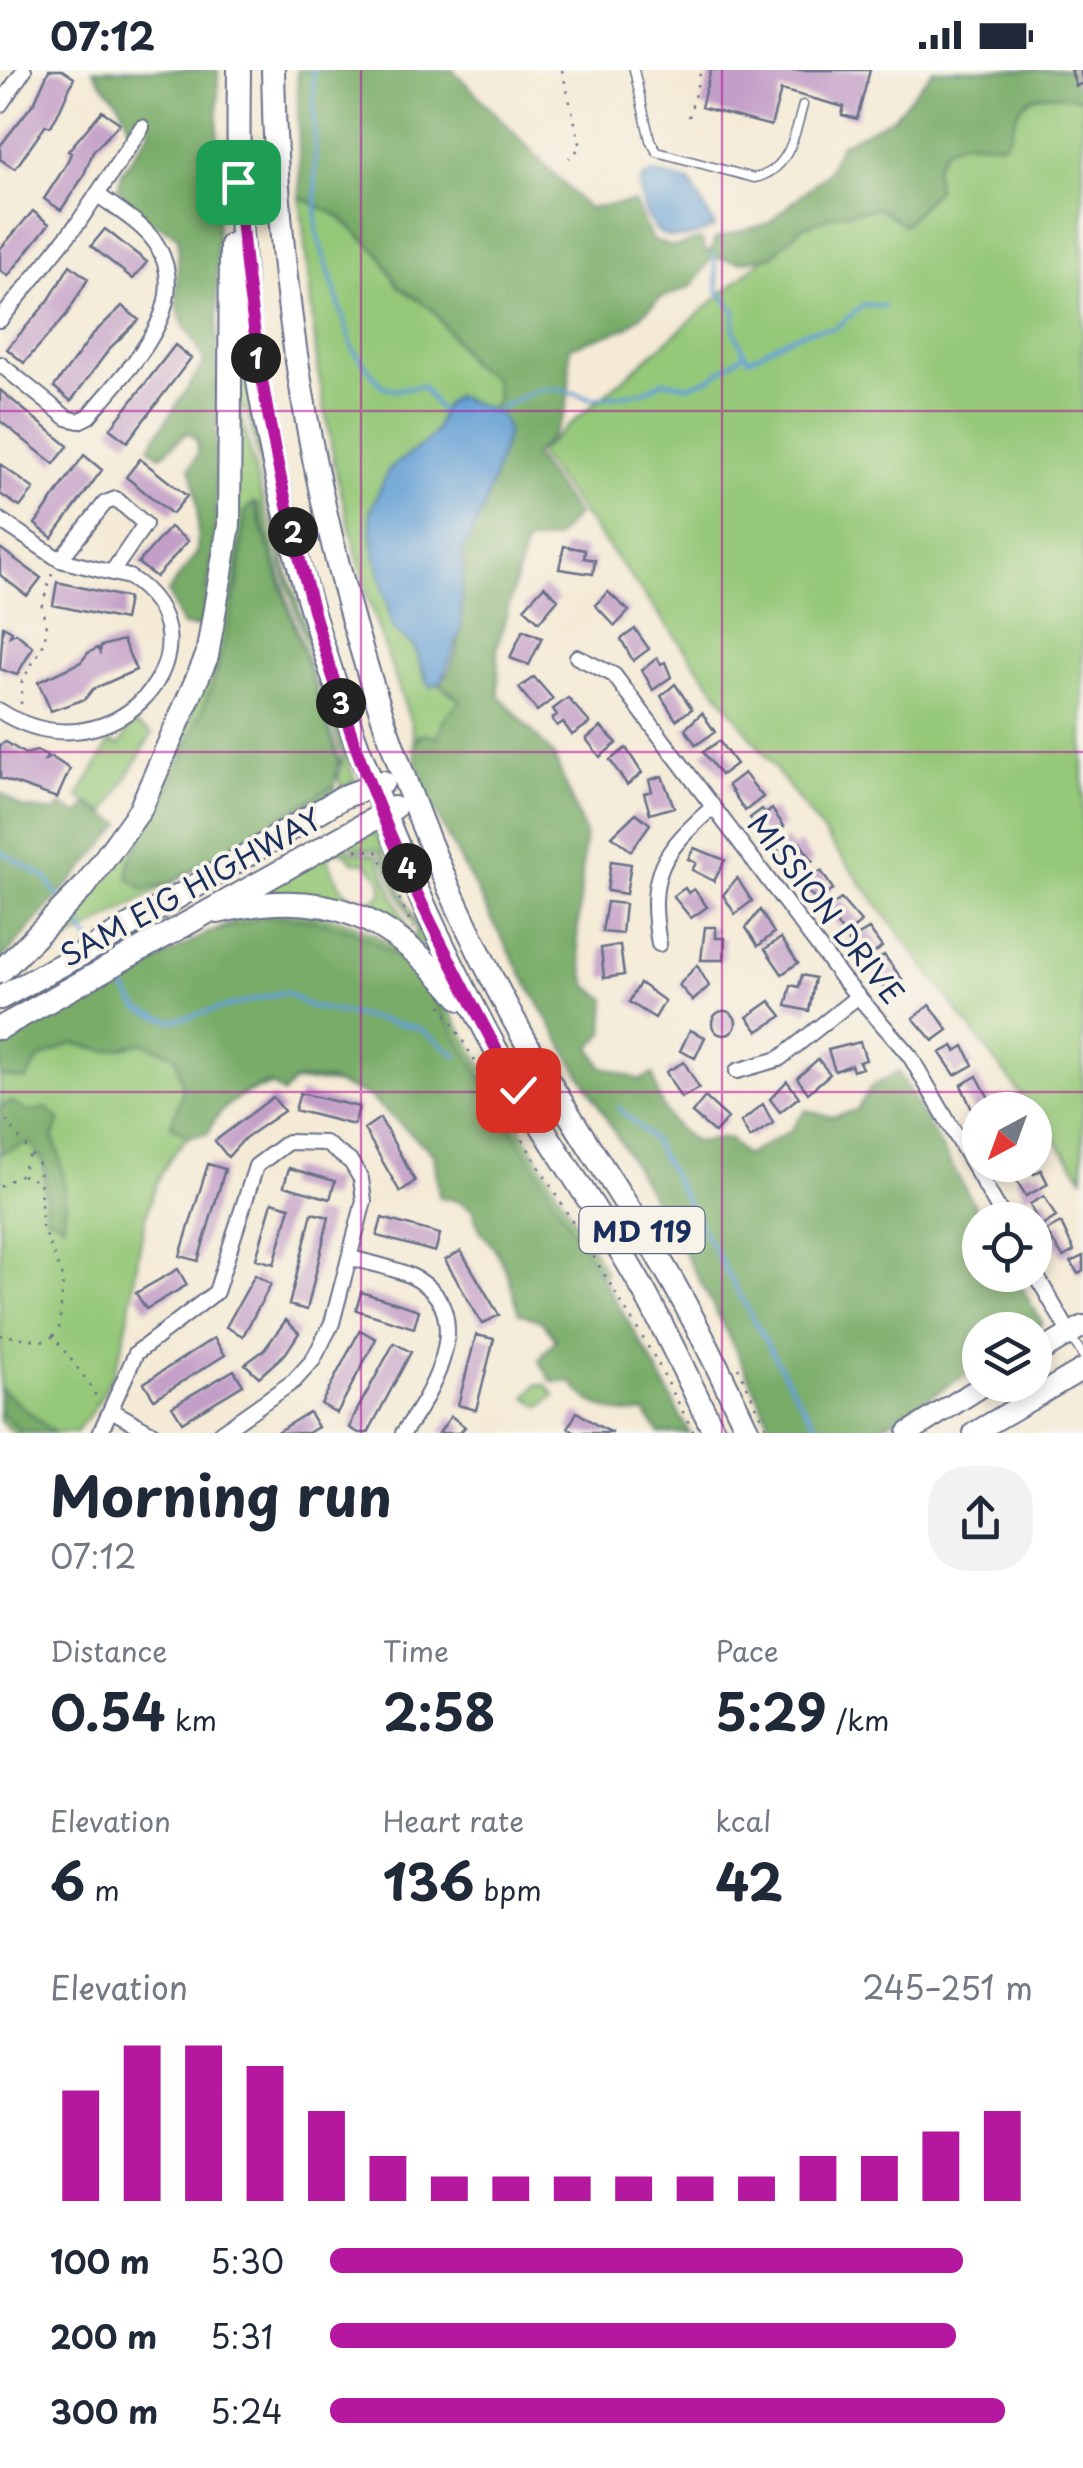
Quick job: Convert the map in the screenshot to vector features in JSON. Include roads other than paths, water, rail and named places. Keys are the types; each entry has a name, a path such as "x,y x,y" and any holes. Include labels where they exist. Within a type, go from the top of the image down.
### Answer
{"main road":[{"name":"MD 119","path":"239,70 238,182 246,297 267,428 312,606 348,727 383,813 485,1028 518,1090 640,1284 715,1433"},
{"name":"MD 119","path":"273,70 274,172 305,418 324,512 412,800 443,876 522,1035 664,1265 749,1433"},
{"path":"0,972 65,906 140,810 207,656 219,608 229,525 229,266 238,182"},
{"name":"SAM EIG HIGHWAY","path":"0,998 95,947 343,797 404,773"},
{"name":"SAM EIG HIGHWAY","path":"0,1028 412,800"},
{"path":"191,920 274,900 310,902 348,911 414,948 485,1028"},
{"path":"1052,1344 1076,1330"},
{"path":"974,1433 1083,1369"},
{"path":"733,1399 756,1433"},
{"path":"908,1433 962,1399"}],"street":[{"path":"0,104 24,70"},
{"path":"0,320 98,194 142,127"},
{"path":"0,364 68,418 79,421 89,416 155,335 164,304 164,261 149,235 98,194"},
{"path":"58,560 105,504 116,499 146,524 112,572"},
{"path":"0,520 58,560 129,578 151,596 170,634 164,666 139,704 104,727 74,734 41,731 0,711"},
{"name":"MISSION DRIVE","path":"577,657 614,675 857,997 910,1056 994,1202"},
{"path":"659,944 652,904 659,868 679,836 713,806"},
{"path":"737,1072 779,1059 857,997"},
{"path":"100,1433 126,1366 136,1353 216,1292 252,1175 275,1148 288,1142 314,1140 337,1149 352,1162 361,1179 364,1202 332,1323 313,1360 275,1398 220,1433"},
{"path":"350,1258 412,1276 437,1296 448,1321 444,1358 403,1433"},
{"path":"1049,1292 1076,1330"},
{"path":"106,1413 152,1433"}],"lane":[{"path":"634,70 650,140 658,152 754,178 765,175 790,152 803,105"},
{"path":"1076,1330 1083,1356"}],"water":[{"path":"653,173 690,182 715,227 683,238 657,231 650,223 640,192 641,180"},
{"path":"455,396 494,411 503,419 507,434 484,508 463,552 461,629 442,682 430,687 414,647 393,629 373,545 370,512 389,469 435,432 445,404"}],"waterway":[{"path":"313,70 317,233 353,349 381,385 393,390 422,386 441,412"},
{"path":"714,254 718,290 735,310 734,331 745,353"},
{"path":"494,411 537,390 559,389 594,399 644,392 664,381 689,386 711,378 745,353 749,359 800,334 834,329 865,304 884,307"},
{"path":"0,851 46,878 61,900"},
{"path":"70,912 90,941"},
{"path":"113,973 139,1009 172,1021 285,992 309,1006 419,1028 458,1056"},
{"path":"619,1108 651,1138 795,1393 823,1433"}]}
